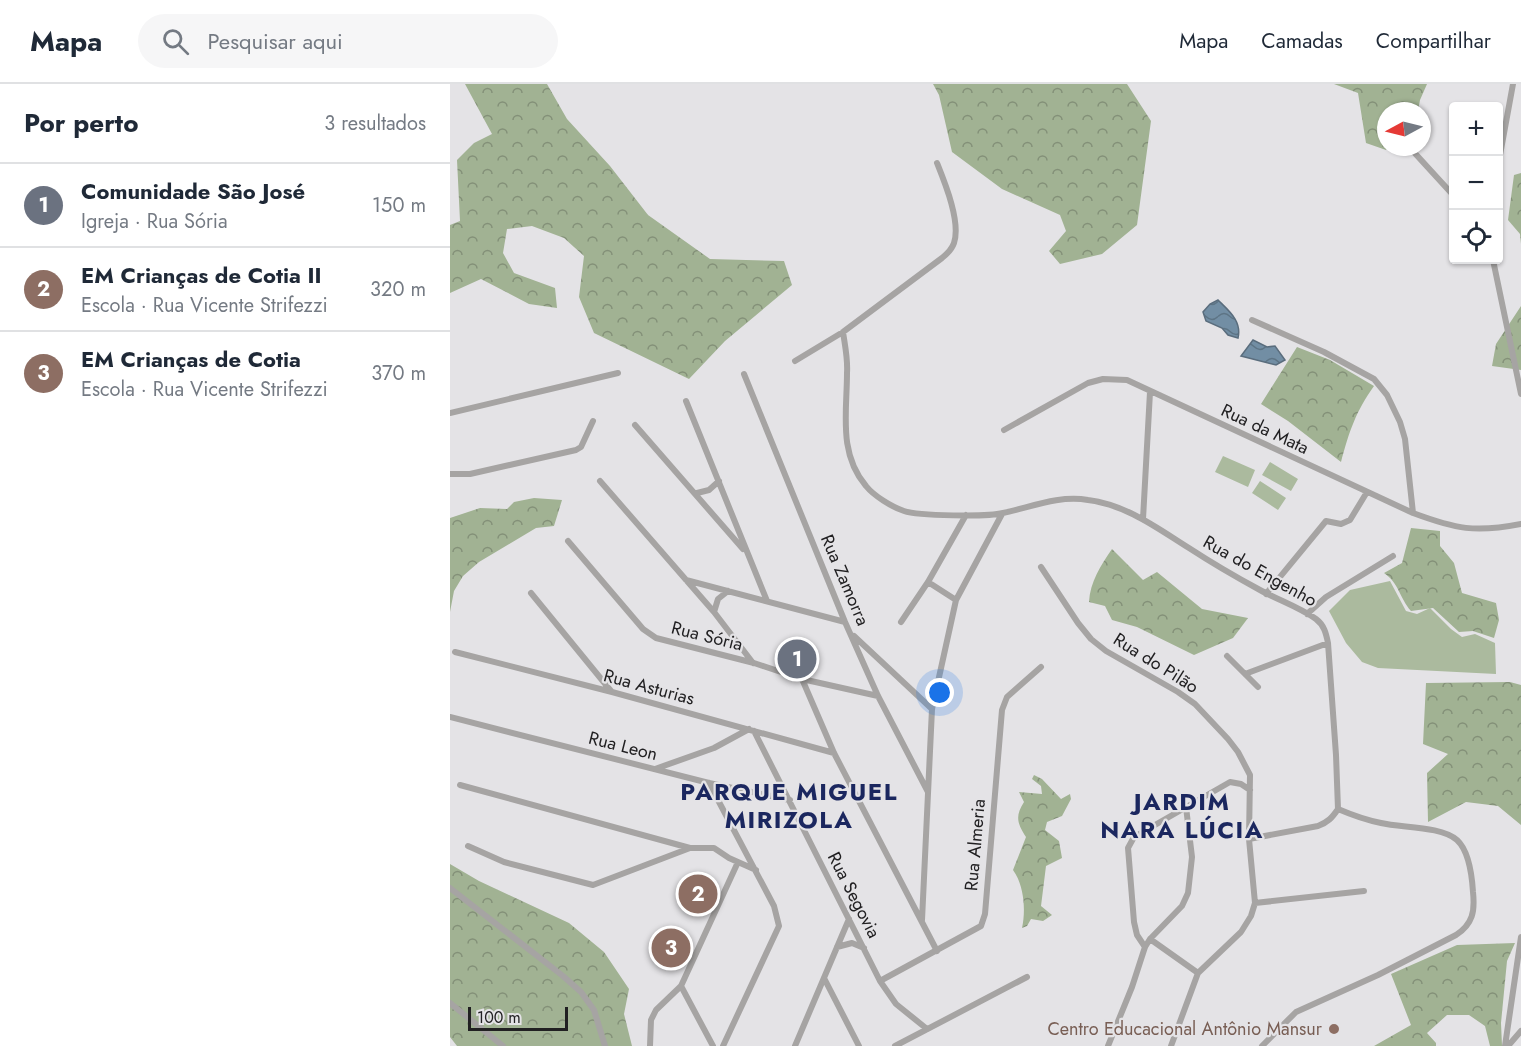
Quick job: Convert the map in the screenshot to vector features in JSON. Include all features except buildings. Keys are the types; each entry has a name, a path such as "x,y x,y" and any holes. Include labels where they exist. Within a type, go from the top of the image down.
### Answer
{"street":[{"path":"1500,156 1512,84"},
{"path":"1417,156 1449,191"},
{"path":"795,361 843,332 950,250 955,236 953,211 937,163"},
{"path":"1494,264 1521,394"},
{"path":"1252,320 1324,352 1374,379 1387,395 1400,422 1405,439 1413,513"},
{"name":"Rua do Engenho","path":"843,332 848,370 844,414 845,434 856,472 871,491 903,511 966,515 1002,514 1034,504 1084,499 1103,502 1143,519 1199,555 1266,594 1307,614 1322,625 1328,643 1338,809"},
{"path":"450,413 618,373"},
{"name":"Rua Zamorra","path":"744,374 845,622 878,696 928,792"},
{"name":"Rua da Mata","path":"1004,430 1075,389 1103,379 1127,380 1443,525 1465,530 1487,530 1521,524"},
{"path":"1143,519 1150,392"},
{"path":"686,401 767,601"},
{"path":"450,474 470,474 576,450 581,447 593,421"},
{"path":"636,425 748,554"},
{"path":"600,481 714,612 753,663"},
{"path":"697,493 709,490 719,481"},
{"path":"1266,594 1326,521 1341,524 1350,520 1367,492"},
{"path":"922,920 932,710 956,600 1002,514"},
{"path":"901,622 928,582 966,515"},
{"name":"Rua Sória","path":"568,541 643,629 656,639 753,663 802,679 878,696"},
{"path":"1307,614 1326,597 1393,556"},
{"name":"Rua do Pilão","path":"1041,567 1091,639 1106,651 1178,692 1209,718 1238,752 1251,781 1249,839 1255,903"},
{"path":"686,580 845,622"},
{"path":"928,582 956,600"},
{"path":"714,612 718,599 729,591"},
{"path":"531,593 612,692"},
{"path":"850,633 932,710"},
{"path":"1245,674 1328,643"},
{"name":"Rua Asturias","path":"455,652 834,753"},
{"path":"1227,656 1258,687"},
{"name":"Rua Almeria","path":"880,981 981,926 1002,710 1007,698 1041,667"},
{"path":"802,679 834,753 937,951"},
{"name":"Rua Leon","path":"450,717 709,783 790,800"},
{"path":"654,769 714,748 752,730"},
{"name":"Rua Segovia","path":"752,730 790,800 880,981 896,1004 927,1029"},
{"path":"1145,947 1136,929 1128,848 1134,837 1230,782 1242,784 1250,790"},
{"path":"709,783 774,906 779,926 723,1046"},
{"path":"460,785 690,848 714,848 756,870"},
{"path":"1108,1046 1132,987 1145,947 1182,906 1188,893 1192,857 1186,807"},
{"path":"1249,839 1318,826 1333,818 1338,809 1384,824 1439,832 1456,839 1461,846 1471,876 1474,907 1472,920 1456,935 1378,975 1296,1012 1262,1046"},
{"path":"468,846 504,862 593,885 690,848"},
{"path":"650,1046 651,1020 656,1010 681,986 738,862"},
{"path":"450,888 581,992 594,1010 605,1046"},
{"path":"1171,1046 1198,973 1247,924 1255,903 1364,891"},
{"path":"795,1046 849,919"},
{"path":"1507,1046 1521,937"},
{"path":"1150,939 1198,973"},
{"path":"837,947 852,943 864,948"},
{"path":"895,1046 1027,977"},
{"path":"824,978 859,1046"},
{"path":"681,986 713,1046"},
{"path":"450,1003 503,1046"},
{"path":"1507,1046 1521,1031"}],"green space":[{"path":"465,84 547,84 567,119 610,166 648,215 710,259 784,261 792,285 725,341 689,379 594,333 579,297 584,256 564,238 532,226 507,229 503,253 514,273 555,288 557,308 529,304 481,279 450,293 450,225 460,221 457,160 474,143 492,134"},
{"path":"933,84 1127,84 1151,121 1137,225 1102,254 1060,264 1049,251 1066,231 1060,215 1002,189 952,152 939,95"},
{"path":"1334,84 1427,84 1420,102 1377,102 1377,147 1366,143 1358,93"},
{"path":"1521,173 1521,244 1520,234 1508,220 1514,175"},
{"path":"1521,306 1521,370 1492,366 1496,344"},
{"path":"1297,347 1330,360 1374,386 1354,422 1341,462 1288,421 1261,404"},
{"path":"1223,456 1255,470 1248,487 1215,472"},
{"path":"1270,462 1298,479 1291,491 1262,475"},
{"path":"1260,481 1286,498 1278,510 1252,493"},
{"path":"534,498 562,500 554,526 536,528 479,562 463,576 454,591 450,612 450,518 480,508 507,509 514,502"},
{"path":"1411,528 1440,531 1440,546 1454,563 1462,593 1496,603 1499,620 1494,638 1473,631 1459,632 1433,608 1411,611 1407,606 1393,581 1384,573 1402,563"},
{"path":"1112,549 1143,580 1157,572 1202,609 1248,618 1233,638 1194,655 1137,627 1112,620 1105,606 1089,602 1094,581"},
{"path":"1390,581 1406,611 1417,614 1430,608 1462,637 1475,634 1495,643 1496,674 1378,668 1362,662 1346,643 1329,611 1350,590"},
{"path":"1510,682 1521,685 1521,825 1498,806 1466,802 1428,822 1427,773 1448,754 1423,744 1426,683"},
{"path":"1034,775 1042,779 1061,799 1070,794 1071,799 1062,816 1047,822 1045,830 1059,841 1062,858 1046,866 1041,906 1052,915 1043,921 1031,919 1027,926 1022,928 1023,898 1020,883 1013,870 1026,837 1018,820 1019,811 1024,802 1019,792 1042,794 1041,786 1032,779"},
{"path":"450,864 479,881 569,923 604,952 629,989 624,1014 632,1046 457,1046 450,1037"},
{"path":"1515,943 1507,961 1501,1023 1502,1046 1490,1046 1485,1026 1469,1015 1447,1015 1427,1033 1436,1046 1374,1046 1411,1025 1391,974 1457,945"}],"water":[{"path":"1218,300 1236,321 1238,338 1228,335 1222,328 1206,321 1203,312 1210,304"},
{"path":"1253,340 1267,347 1275,346 1285,360 1276,365 1241,356"}],"place":[{"name":"Comunidade São José","path":"797,659"},
{"name":"EM Crianças de Cotia II","path":"698,894"},
{"name":"EM Crianças de Cotia","path":"671,948"},
{"name":"Centro Educacional Antônio Mansur","path":"1334,1029"}],"district":[{"name":"PARQUE MIGUEL MIRIZOLA","path":"789,805"},
{"name":"JARDIM NARA LÚCIA","path":"1182,815"}]}
